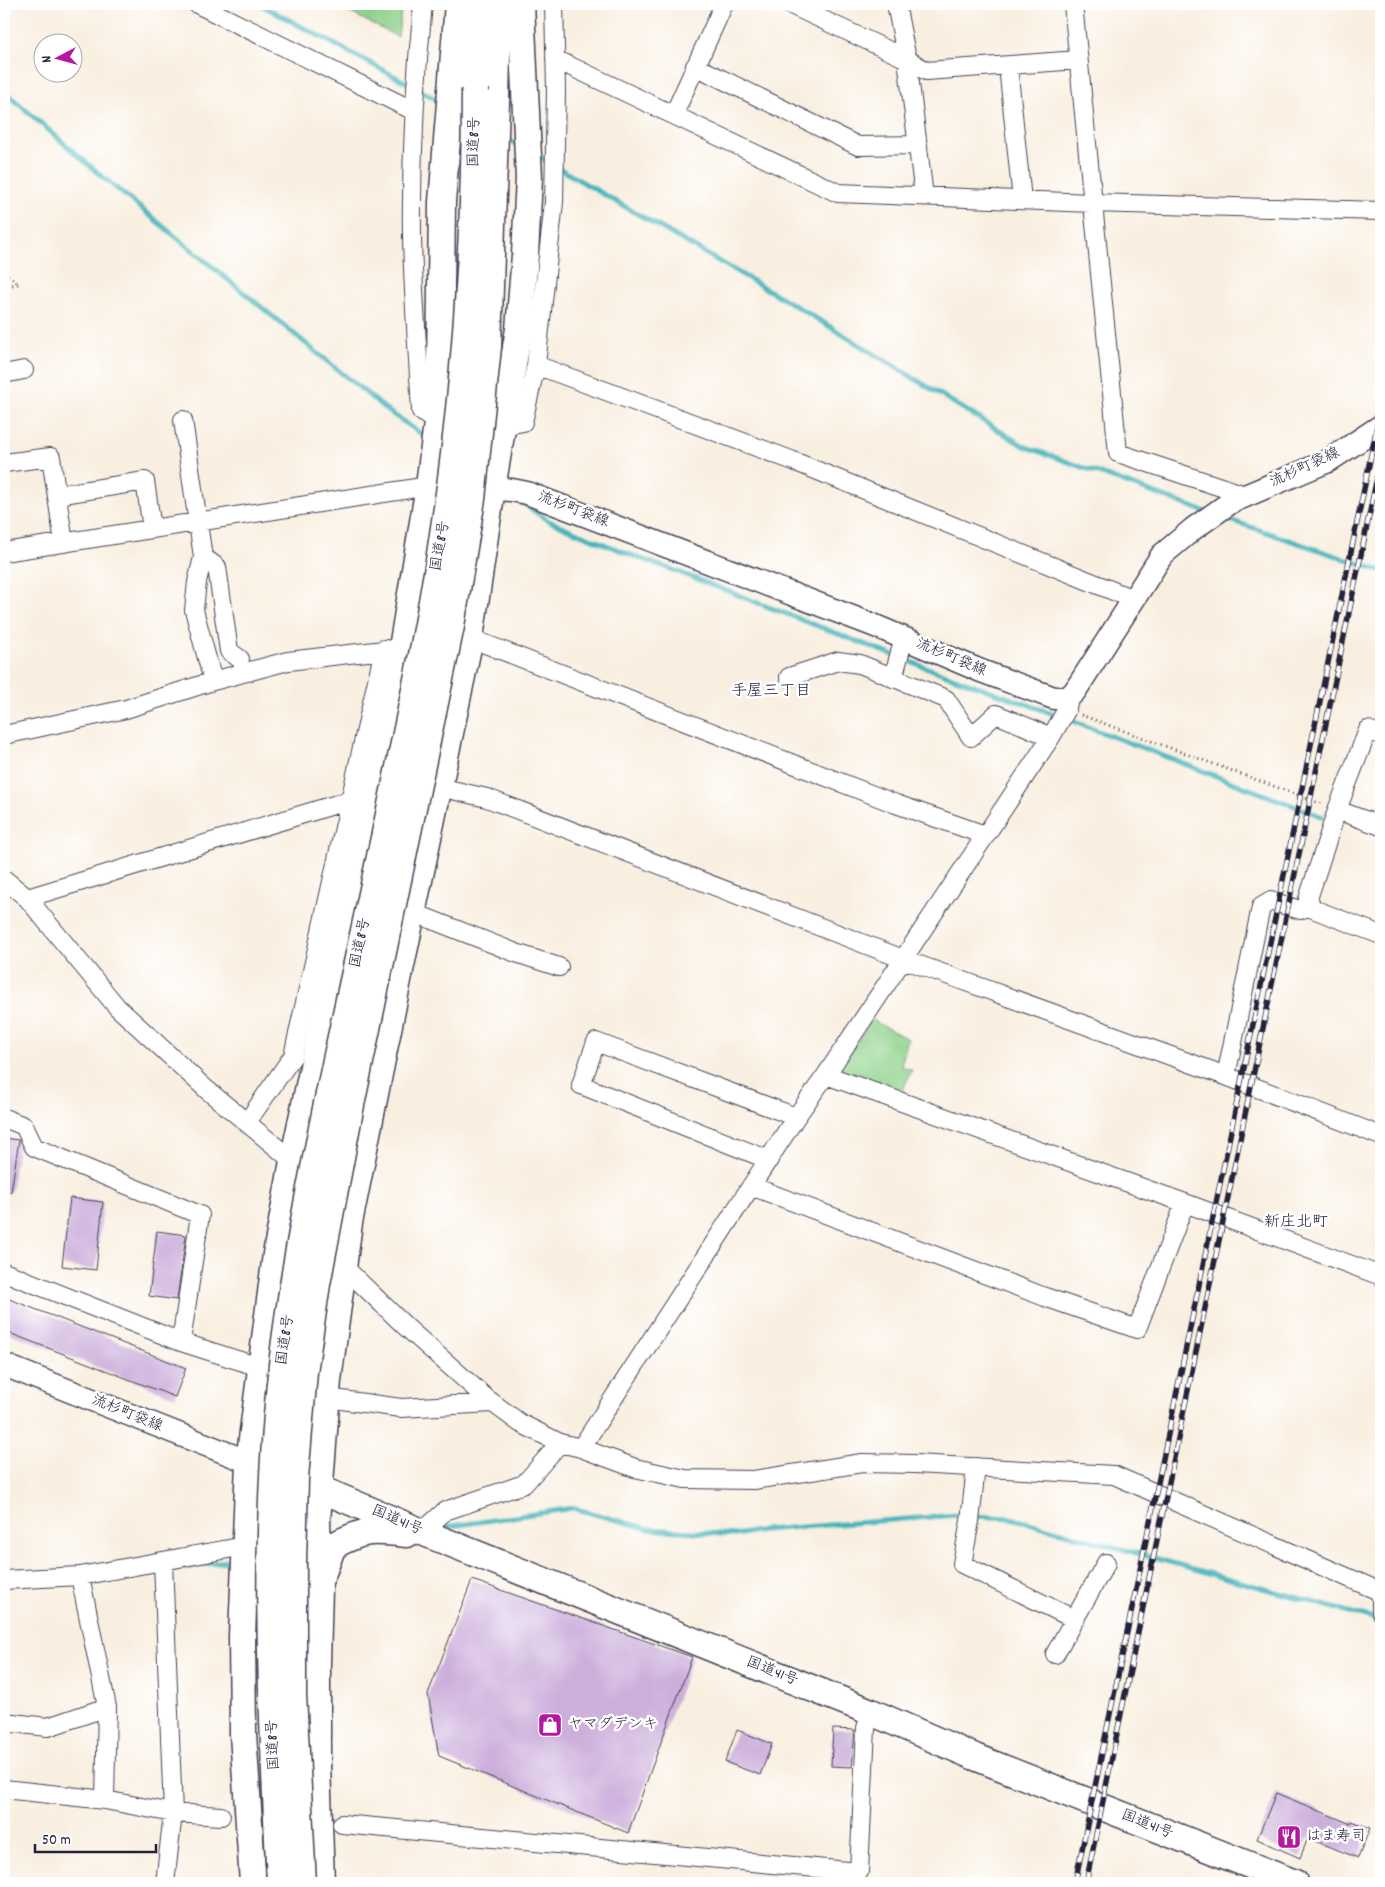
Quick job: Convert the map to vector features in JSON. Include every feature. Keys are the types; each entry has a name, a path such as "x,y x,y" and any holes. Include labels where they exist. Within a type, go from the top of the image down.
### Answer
{"highway":[{"path":"253,1883 243,1734 242,1636 249,1462 276,1254 359,799 429,486 437,423 440,372 442,202 458,4"},
{"name":"国道8号","path":"280,1883 271,1693 271,1562 274,1471 282,1367 295,1274 319,1144 428,624 450,493 465,354 475,154 476,4"},
{"name":"国道8号","path":"303,1883 293,1695 293,1564 295,1478 304,1372 317,1284 348,1120 451,626 472,499 488,347 498,4"},
{"path":"321,1883 317,1763 319,1588 317,1521 327,1398 351,1214 470,638 492,488 519,329 526,255 529,178 521,4"},
{"name":"国道41号","path":"249,1462 320,1488 428,1534 1294,1883"},
{"path":"319,1588 333,1546 352,1536 374,1530 428,1534"}],"main road":[{"name":"流杉町袋線","path":"429,486 492,488 528,493 903,642 1068,704 1162,555 1193,528 1238,499 1328,461 1381,426"},
{"name":"流杉町袋線","path":"4,1365 249,1462"}],"street":[{"path":"197,4 414,112"},
{"path":"423,4 417,55 414,112 412,236 421,411 437,423"},
{"path":"503,426 523,422 536,365 554,202 556,135 554,4"},
{"path":"674,114 724,4"},
{"path":"789,4 907,59 926,71 1078,60"},
{"path":"896,4 907,59 924,196"},
{"path":"1073,4 1118,452 1238,499"},
{"path":"555,59 838,193 1092,203 1381,211"},
{"path":"695,66 858,146 918,145"},
{"path":"1008,66 1022,200"},
{"path":"536,365 791,460 1133,599"},
{"path":"4,374 24,370"},
{"path":"183,420 203,557 197,582 194,610 214,681"},
{"path":"4,463 50,457 64,543"},
{"path":"57,495 145,481 152,529"},
{"path":"4,552 429,486"},
{"path":"203,557 217,567 230,651 240,659"},
{"path":"470,638 896,804 985,835"},
{"path":"895,673 903,642"},
{"path":"4,735 126,709 214,681 288,661 393,649"},
{"path":"789,677 838,661 860,664 895,673 946,699 971,737 996,714 1051,737"},
{"path":"581,1448 796,1117 826,1075 1051,737 1068,704"},
{"path":"1381,735 1368,730 1337,810 1308,899 1313,909 1381,935"},
{"path":"439,787 487,798 903,960 1226,1076 1381,1136"},
{"path":"27,898 359,799"},
{"path":"247,1122 293,1056 359,799"},
{"path":"1337,810 1381,826"},
{"path":"5,886 27,898 117,1007 180,1065 293,1161"},
{"path":"1226,1076 1261,907 1271,901 1300,910 1311,905"},
{"path":"412,912 516,953 559,967"},
{"path":"768,1160 581,1085 596,1042 796,1117"},
{"path":"826,1075 1185,1202 1381,1276"},
{"path":"4,1118 24,1126 34,1147 200,1215 181,1342"},
{"path":"751,1186 1046,1297 1137,1329 1185,1202"},
{"path":"343,1266 406,1327 492,1403 520,1423 560,1443 581,1448 635,1468 685,1479 754,1480 862,1463 1114,1475 1381,1590 1381,1612"},
{"path":"4,1272 181,1342 262,1368"},
{"path":"327,1398 401,1408 492,1403"},
{"path":"428,1534 446,1511 524,1484 560,1443"},
{"path":"976,1467 971,1515 962,1564 1074,1619"},
{"path":"4,1580 80,1576 245,1546"},
{"path":"162,1561 173,1813 165,1883"},
{"path":"1055,1654 1106,1563"},
{"path":"80,1576 107,1707 105,1800"},
{"path":"4,1722 48,1727 107,1707"},
{"path":"342,1824 859,1872 866,1728 870,1712"},
{"path":"4,1789 105,1800 173,1813 222,1816"}],"path":[{"path":"4,272 19,284 4,286"},
{"path":"1068,704 1337,810"}],"green space":[{"path":"333,4 402,4 398,37"},
{"path":"872,1020 908,1039 901,1066 912,1070 900,1096 843,1078 840,1067"}],"building":[{"path":"4,1138 19,1140 11,1192 4,1191"},
{"path":"70,1198 103,1202 96,1270 62,1266"},
{"path":"157,1231 186,1235 177,1300 149,1296"},
{"path":"4,1297 186,1368 175,1397 4,1331"},
{"name":"ヤマダデンキ","path":"472,1580 692,1657 628,1833 439,1756 428,1694"},
{"path":"833,1729 855,1730 852,1767 831,1766"},
{"path":"737,1730 772,1744 760,1775 725,1762"},
{"path":"1276,1793 1351,1824 1352,1821 1370,1828 1358,1858 1308,1838 1300,1858 1257,1839"}],"waterway":[{"path":"259,4 413,86"},
{"path":"420,90 441,102"},
{"path":"4,91 98,173 388,411 426,437"},
{"path":"503,137 519,146"},
{"path":"536,155 806,312 1024,446 1206,512"},
{"path":"518,500 549,521 636,557 895,656"},
{"path":"1221,517 1381,571"},
{"path":"903,659 1051,713 1323,817"},
{"path":"439,1528 573,1508 649,1529 735,1535 763,1530 957,1515 1011,1518 1381,1621"},
{"path":"118,1578 238,1559"}],"railway":[{"path":"1075,1883 1381,407"},
{"path":"1086,1883 1381,458"}],"place":[{"name":"ヤマダデンキ","path":"550,1725"},
{"name":"はま寿司","path":"1289,1837"}],"district":[{"name":"手屋三丁目","path":"771,691"},
{"name":"新庄北町","path":"1296,1222"}]}
